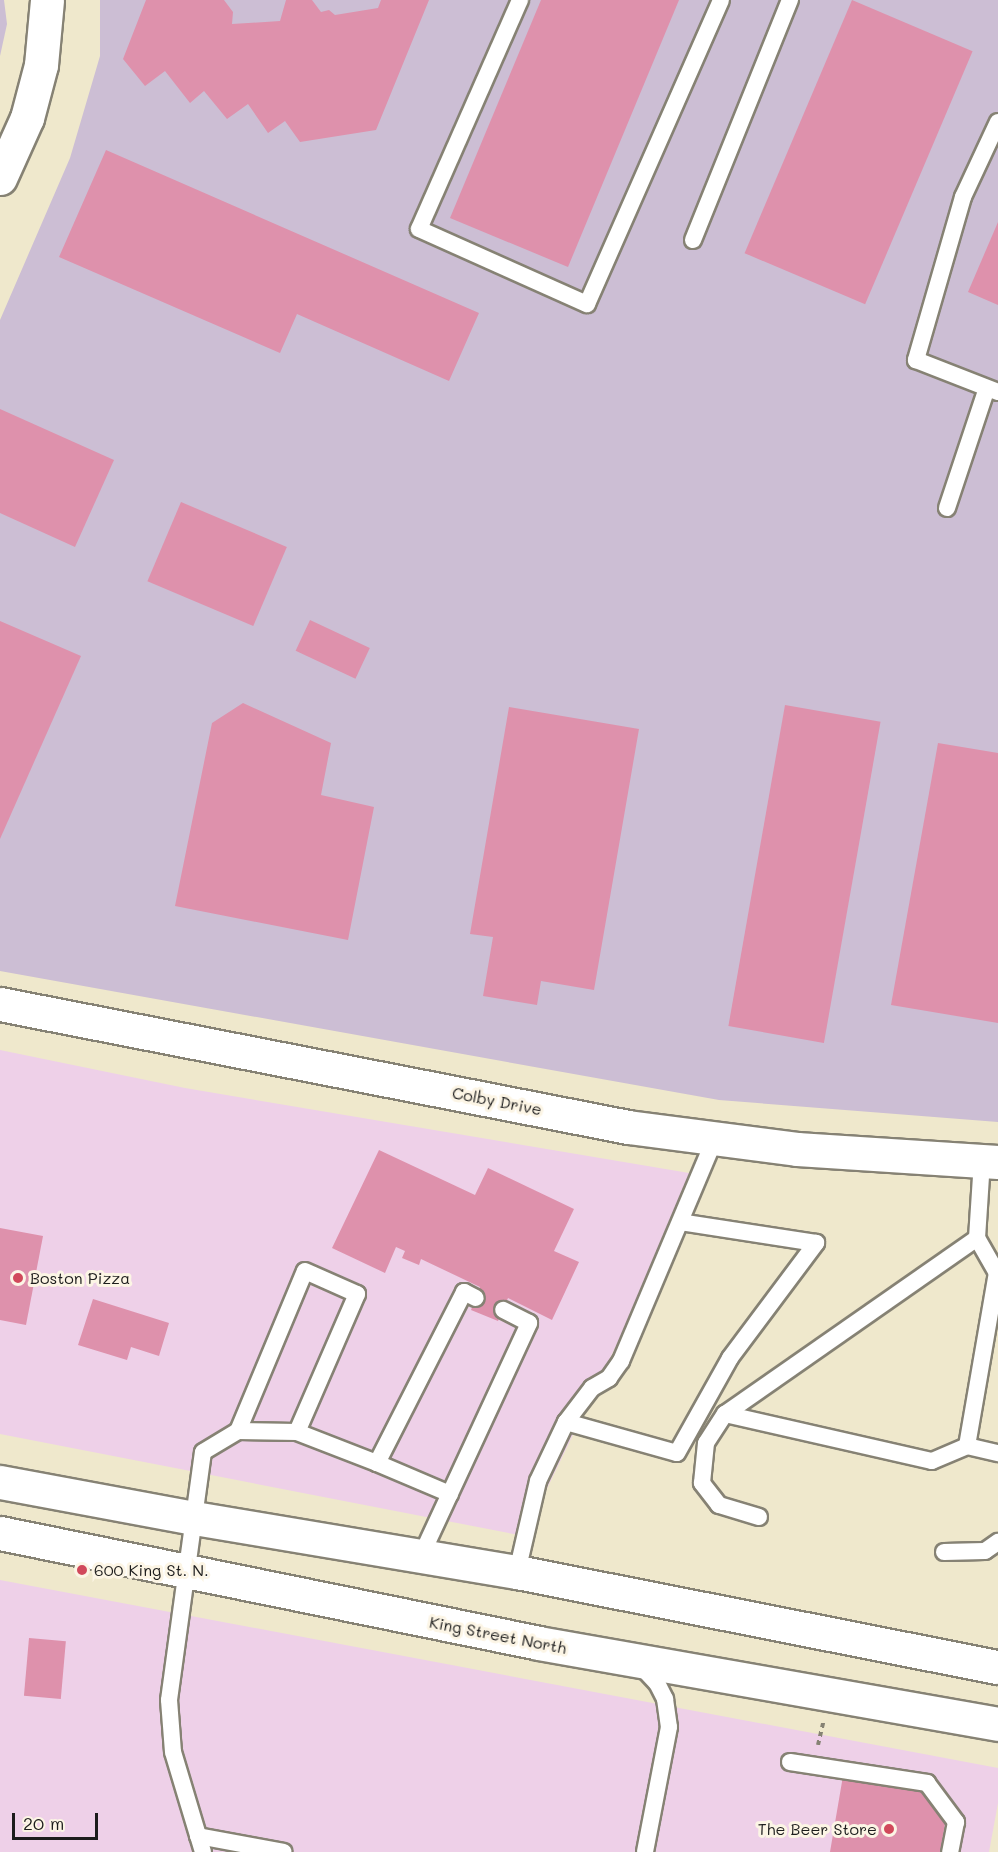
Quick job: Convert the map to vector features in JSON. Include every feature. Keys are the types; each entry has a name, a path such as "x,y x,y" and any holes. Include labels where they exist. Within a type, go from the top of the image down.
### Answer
{"main road":[{"path":"0,178 27,118 38,76 46,0"},
{"name":"Colby Drive","path":"0,1004 628,1127 797,1149 990,1162"},
{"path":"0,1482 194,1518 517,1572 998,1667"},
{"name":"King Street North","path":"0,1533 636,1661 998,1724"}],"lane":[{"path":"520,0 419,229 586,304 721,0"},
{"path":"693,240 790,0"},
{"path":"947,508 993,390 916,360 963,197 998,122"},
{"path":"517,1572 538,1481 566,1422 592,1388 609,1378 621,1361 716,1138"},
{"path":"967,1446 997,1274 977,1238 990,1162"},
{"path":"566,1422 677,1453 730,1358 816,1243 681,1222"},
{"path":"759,1517 719,1505 702,1483 706,1443 725,1414 977,1238"},
{"path":"238,1431 305,1271 357,1294 297,1432"},
{"path":"377,1463 464,1292 476,1298"},
{"path":"421,1556 529,1323 503,1310"},
{"path":"725,1414 932,1461 967,1446 998,1453"},
{"path":"284,1852 201,1844 173,1752 169,1700 203,1452 238,1431 297,1432 450,1494"},
{"path":"944,1552 985,1551 998,1542"},
{"path":"636,1661 657,1683 665,1699 669,1727 645,1852"},
{"path":"790,1762 927,1783 956,1822 950,1852"}],"path":[{"path":"816,1752 824,1719"}],"shaded area":[{"path":"0,0 4,0 7,24 0,56"},
{"path":"100,0 998,0 998,1122 719,1100 0,971 0,320 70,158 100,56"},
{"path":"0,1050 185,1088 695,1174 674,1226 524,1536 0,1434"},
{"path":"0,1580 998,1768 998,1803 989,1852 0,1852"}],"building":[{"path":"146,0 224,0 233,12 232,24 280,21 286,0 312,0 321,12 329,10 335,15 378,8 381,0 429,0 376,130 300,142 285,121 268,133 248,104 227,119 204,91 190,103 165,71 145,86 123,59"},
{"path":"541,0 679,0 568,267 450,218"},
{"path":"852,0 973,51 865,304 745,253"},
{"path":"106,150 479,313 449,381 297,314 280,353 59,257"},
{"path":"998,222 998,305 968,292"},
{"path":"0,409 114,460 75,547 0,513"},
{"path":"181,502 287,547 253,626 147,581"},
{"path":"310,620 370,648 355,679 296,651"},
{"path":"0,621 81,656 0,839"},
{"path":"243,703 331,743 321,795 374,807 348,940 175,906 212,723"},
{"path":"785,705 881,722 824,1043 728,1026"},
{"path":"509,707 639,729 594,990 541,981 537,1005 483,996 493,937 470,934"},
{"path":"938,743 998,753 998,1023 891,1005"},
{"path":"379,1150 475,1195 488,1168 574,1209 554,1251 579,1262 552,1320 508,1298 498,1321 471,1310 480,1287 421,1259 419,1265 402,1258 405,1251 396,1247 385,1273 332,1248"},
{"name":"Boston Pizza","path":"0,1228 43,1236 26,1325 0,1320"},
{"path":"93,1299 169,1323 159,1356 131,1347 127,1360 78,1345"},
{"path":"29,1638 66,1641 61,1699 24,1696"},
{"name":"The Beer Store","path":"844,1770 940,1786 936,1805 948,1807 940,1852 830,1852"}],"place":[{"name":"Boston Pizza","path":"18,1278"},
{"name":"600 King St. N.","path":"82,1570"},
{"name":"The Beer Store","path":"889,1829"}]}
